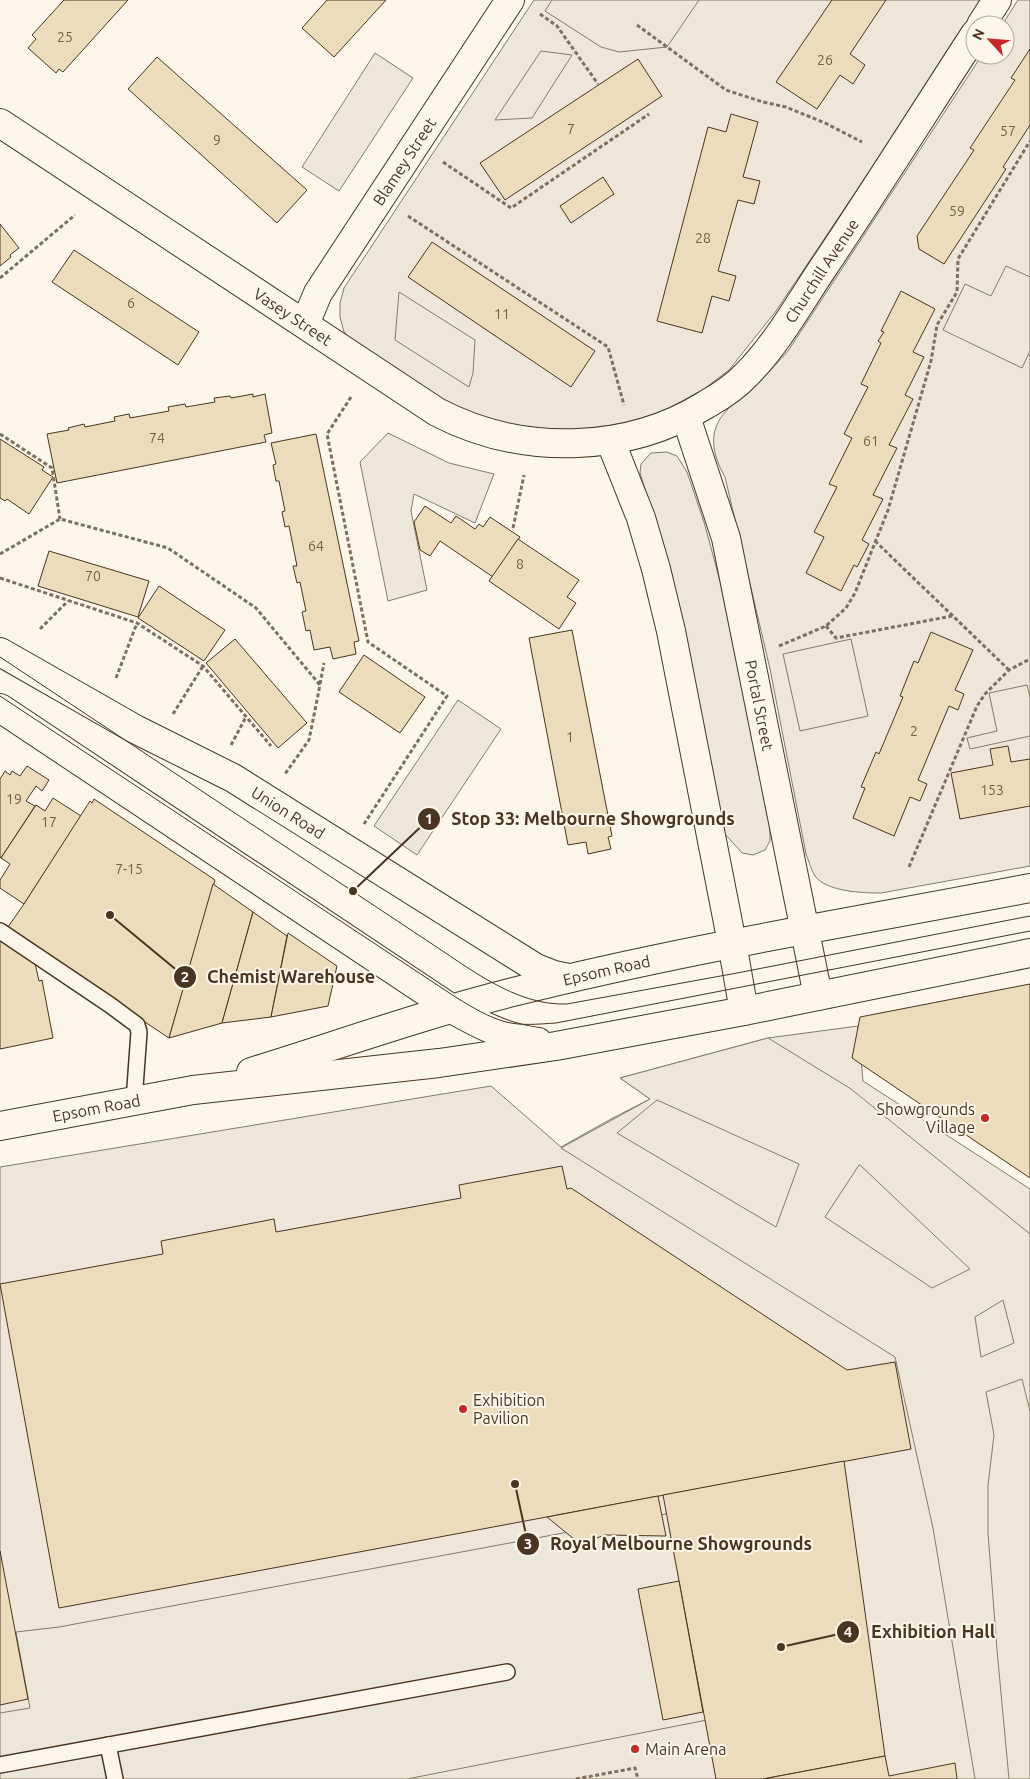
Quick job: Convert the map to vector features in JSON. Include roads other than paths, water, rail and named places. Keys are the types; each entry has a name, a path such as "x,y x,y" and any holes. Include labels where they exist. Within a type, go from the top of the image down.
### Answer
{"street":[{"name":"Blamey Street","path":"305,324 318,294 510,0"},
{"path":"987,15 997,0"},
{"name":"Churchill Avenue","path":"610,440 649,432 686,418 722,395 746,376 771,346 965,49"},
{"name":"Vasey Street","path":"0,123 413,397 448,417 487,432 514,439 557,444 610,440"},
{"name":"Portal Street","path":"686,418 726,538 818,996"},
{"path":"610,440 641,518 671,631 744,1011"},
{"name":"Union Road","path":"0,652 135,729 232,778 268,799 536,968 554,975 571,978"},
{"path":"0,708 452,1009 479,1024 510,1037 556,1044 570,1042"},
{"name":"Epsom Road","path":"193,1090 512,992 732,943 806,931 1030,888"},
{"name":"Epsom Road","path":"0,1126 193,1090 438,1063 556,1046 744,1011 1030,953"}],"lane":[{"path":"0,931 110,1005 137,1026 139,1032 134,1101"},
{"path":"0,1765 507,1672"},
{"path":"108,1745 115,1779"}],"tram line":[{"path":"0,657 475,973 511,992 529,999 567,1004 1030,916"},
{"path":"0,696 457,998 487,1015 506,1022 524,1024 556,1023 1030,931"}],"place":[{"name":"Stop 33: Melbourne Showgrounds","path":"353,891"},
{"name":"Chemist Warehouse","path":"110,915"},
{"name":"Showgrounds Village","path":"985,1118"},
{"name":"Exhibition Pavilion","path":"463,1409"},
{"name":"Royal Melbourne Showgrounds","path":"515,1484"},
{"name":"Exhibition Hall","path":"781,1647"},
{"name":"Main Arena","path":"635,1749"}]}
